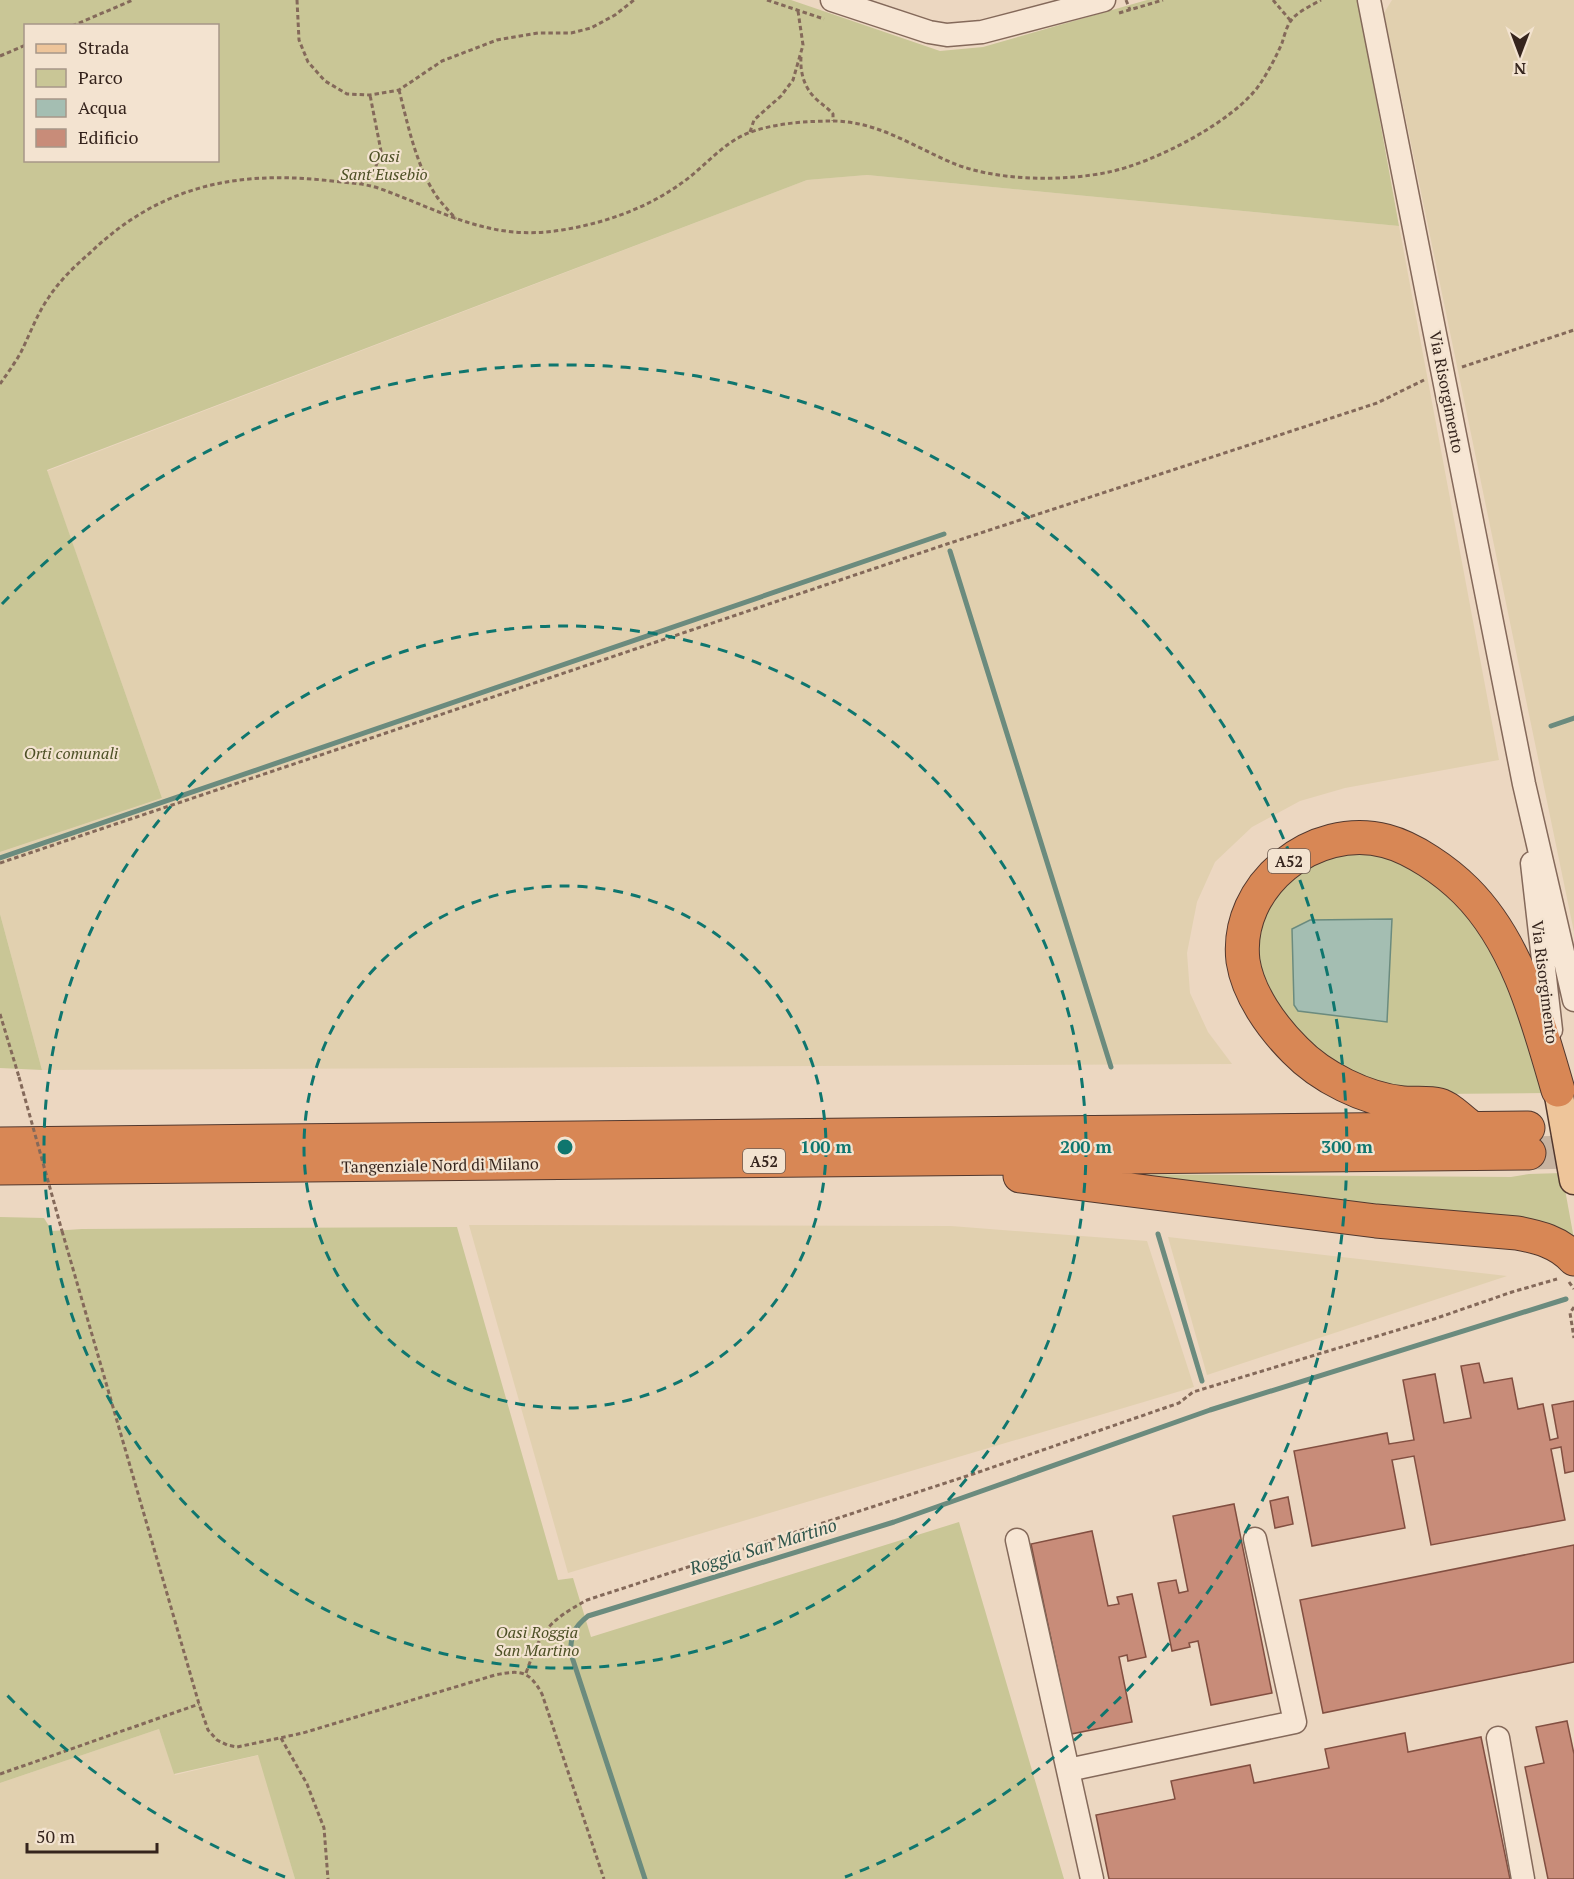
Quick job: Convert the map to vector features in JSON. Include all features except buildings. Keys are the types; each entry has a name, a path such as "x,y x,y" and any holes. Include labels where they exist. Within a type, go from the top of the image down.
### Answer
{"highway":[{"name":"A52","path":"1472,1128 1440,1105 1401,1103 1385,1099 1331,1077 1296,1052 1268,1017 1252,988 1243,961 1245,930 1262,889 1276,872 1294,857 1323,843 1349,838 1373,838 1406,849 1451,877 1472,898 1502,940 1533,1006 1558,1090"},
{"name":"Tangenziale Nord di Milano","path":"0,1144 1472,1128 1528,1140 557,1163 0,1168"},
{"name":"A52","path":"557,1163 683,1175 958,1174 1031,1177 1376,1221 1517,1233 1538,1237 1556,1244 1574,1259"}],"main road":[{"name":"Via Risorgimento","path":"1558,1090 1574,1180"}],"street":[{"path":"832,0 929,33 947,35 982,32 1104,0"},
{"name":"Via Risorgimento","path":"1369,0 1524,784 1574,1000"},
{"name":"Via Risorgimento","path":"1524,784 1558,1090"},
{"path":"1068,1770 1295,1722 1255,1539"},
{"path":"1017,1540 1092,1879"},
{"path":"1498,1738 1523,1879"}],"path":[{"path":"77,24 133,0"},
{"path":"297,0 299,40 308,62 325,81 347,94 370,95 399,90 442,61 497,40 538,33 571,33 591,28 615,15 634,0"},
{"path":"1126,0 1130,10"},
{"path":"1273,0 1290,20"},
{"path":"0,384 19,356 48,297 73,268 111,232 155,204 214,183 270,176 361,183 457,220 496,231 561,231 601,221 650,204 685,181 721,149 750,132 791,123 832,121 852,122 878,128 905,138 951,162 979,172 1029,178 1111,172 1156,157 1225,118 1258,87 1277,54 1290,20 1321,0"},
{"path":"750,132 754,120 782,96 793,80 803,45 798,11"},
{"path":"0,56 24,46"},
{"path":"801,52 800,70 804,82 814,97 833,114 832,121"},
{"path":"399,90 426,179 438,198 457,220"},
{"path":"361,183 374,172 381,151 370,95"},
{"path":"0,863 936,548 1377,403 1443,373 1574,330"},
{"path":"0,1014 208,1730 217,1740 237,1748 281,1738 495,1675 512,1672 526,1673 536,1682 542,1694 604,1879"},
{"path":"526,1673 536,1645 543,1632 553,1621 587,1600 606,1593 1136,1418 1179,1403 1193,1392 1434,1319 1555,1279 1567,1281 1574,1289"},
{"path":"1574,1307 1570,1313 1574,1338"},
{"path":"0,1774 199,1704"},
{"path":"281,1738 320,1813 326,1838 328,1879"}],"shaded area":[{"path":"1392,0 1574,0 1574,932 1384,13"},
{"path":"867,175 1399,226 1499,760 1345,788 1300,801 1252,827 1215,862 1197,902 1187,953 1190,993 1208,1032 1232,1064 42,1070 0,914 0,852 162,798 47,471 807,180"},
{"path":"469,1225 951,1226 1147,1241 1194,1387 568,1573"},
{"path":"1168,1237 1507,1276 1207,1375"},
{"path":"159,1729 175,1775 259,1755 295,1879 0,1879 0,1783"}],"green space":[{"name":"Oasi Sant'Eusebio","path":"0,0 791,0 940,51 983,47 1147,0 1358,0 1399,226 867,175 807,180 47,470 162,798 0,852"},
{"path":"1343,846 1413,861 1492,938 1548,1093 1435,1094 1350,1076 1288,1029 1251,953 1278,878"},
{"path":"0,914 42,1070 0,1068"},
{"path":"1562,1173 1574,1239 1107,1174 1511,1177"},
{"name":"Oasi Roggia San Martino","path":"0,1217 44,1218 52,1231 457,1227 558,1580 573,1578 591,1637 959,1522 1064,1879 295,1879 258,1755 174,1774 159,1729 0,1783"}],"water":[{"path":"1392,919 1387,1022 1298,1011 1294,1005 1292,929 1310,920"}],"waterway":[{"path":"0,858 944,534"},
{"path":"950,551 1111,1067"},
{"path":"1551,726 1574,718"},
{"path":"1158,1234 1202,1381"},
{"name":"Roggia San Martino","path":"645,1879 571,1654 574,1632 588,1616 894,1522 1210,1410 1566,1299"}],"tunnel":[{"path":"1529,1153 1574,1152"}],"park label":[{"name":"Orti comunali","path":"71,753"}]}
